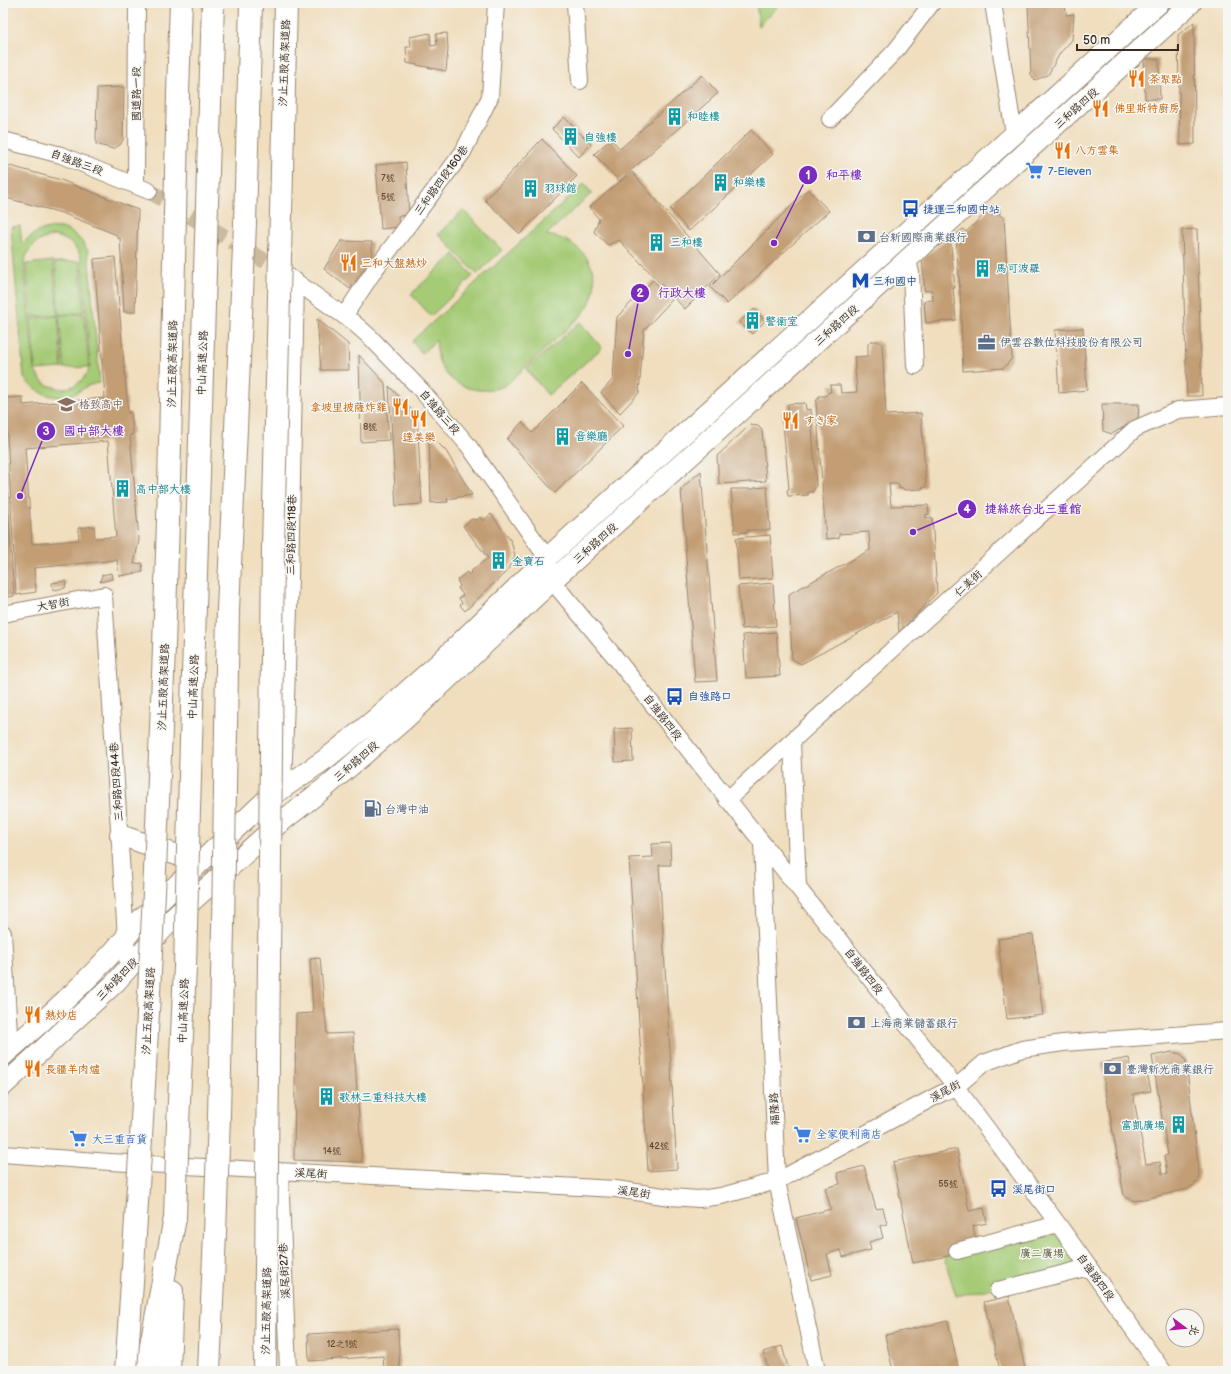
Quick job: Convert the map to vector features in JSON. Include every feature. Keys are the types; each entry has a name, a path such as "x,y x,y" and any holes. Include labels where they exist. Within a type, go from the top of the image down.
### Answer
{"highway":[{"name":"汐止五股高架道路","path":"126,1371 139,1177 156,861 167,554 181,3"},
{"name":"中山高速公路","path":"169,1371 185,967 213,3"},
{"path":"209,1371 219,1116 228,610 245,224 251,3"},
{"name":"汐止五股高架道路","path":"265,1371 273,540 286,3"},
{"path":"146,1371 175,1218"}],"main road":[{"name":"三和路四段","path":"7,1053 64,1000 127,937 141,919 266,800 327,758 374,720 440,662 547,558 1159,3"},
{"name":"三和路四段","path":"3,1086 128,969 171,920 277,825 326,787 403,721 552,581 1191,3"},
{"path":"120,835 200,863"}],"street":[{"name":"國道路一段","path":"137,3 143,187"},
{"name":"三和路四段160巷","path":"344,316 376,268 463,152 487,104 490,97 496,3"},
{"path":"575,3 580,81"},
{"path":"830,119 896,50 932,3"},
{"path":"993,3 1014,134"},
{"name":"自強路三段","path":"3,140 61,155 143,187"},
{"path":"908,260 911,273 914,366"},
{"name":"自強路三段","path":"292,278 371,338 422,391 468,445 547,558 552,581"},
{"name":"三和路四段118巷","path":"282,788 289,586 292,278"},
{"name":"仁美街","path":"727,800 1135,430 1178,410 1228,406"},
{"name":"自強路四段","path":"552,581 615,657 956,1087 1058,1224 1163,1371"},
{"name":"三和路四段44巷","path":"104,594 128,969"},
{"name":"大智街","path":"3,614 104,594"},
{"path":"792,742 798,887"},
{"name":"福隆路","path":"762,843 777,1180 817,1371"},
{"path":"3,933 7,1053"},
{"name":"溪尾街","path":"3,1154 110,1162 616,1189 670,1197 699,1199 721,1196 777,1180 956,1087 984,1063 1022,1049 1063,1043 1228,1031"},
{"name":"溪尾街27巷","path":"280,1171 288,1371"},
{"path":"957,1251 1058,1224"},
{"path":"998,1290 1089,1267"}],"green space":[{"path":"756,3 781,3 759,26"},
{"path":"584,184 592,193 546,235 561,238 573,245 583,253 590,264 594,276 594,288 590,302 582,315 506,385 488,390 479,390 462,386 454,381 440,365 436,340 422,353 412,341"},
{"path":"463,210 502,250 477,274 438,234"},
{"path":"20,226 22,244 30,236 48,228 66,230 74,234 88,251 100,383 89,386 74,394 60,397 46,395 40,392 24,378 11,227","holes":["54,236 64,239 72,244 78,251 82,260 90,365 88,372 81,381 74,386 63,389 47,385 41,380 34,370 24,263 28,252 34,245 43,239"]},
{"path":"454,254 473,276 431,316 411,294"},
{"path":"53,261 58,315 31,317 26,264"},
{"path":"80,261 84,312 59,315 55,262"},
{"path":"84,314 89,367 64,368 59,315"},
{"path":"58,316 62,368 35,370 31,319"},
{"path":"580,322 602,348 548,395 526,369"},
{"name":"廣二廣場","path":"1052,1225 1082,1269 956,1296 944,1257"}],"building":[{"path":"1028,3 1065,3 1066,15 1074,14 1072,40 1060,53 1048,75 1035,80 1031,75"},
{"path":"1194,22 1195,144 1180,145 1178,35"},
{"path":"430,33 431,46 437,45 436,34 447,33 448,49 446,71 407,63 406,47 411,47 410,37"},
{"path":"1144,59 1159,59 1160,99 1145,99"},
{"name":"和睦樓","path":"702,75 718,93 619,181 594,154 611,139 620,149"},
{"path":"124,87 123,140 120,145 113,149 96,144 97,88"},
{"name":"自強樓","path":"564,117 591,144 579,157 552,129"},
{"name":"和樂樓","path":"751,130 773,154 689,231 670,209"},
{"name":"羽球館","path":"542,139 577,176 520,234 485,200"},
{"path":"406,162 409,215 398,216 399,227 381,229 376,165"},
{"path":"3,164 61,180 138,210 135,312 124,312 120,238 117,238 117,235 62,213 3,197"},
{"name":"三和樓","path":"632,172 720,274 685,309 619,240 608,245 594,232 599,219 589,207"},
{"path":"808,189 829,211 727,304 710,287"},
{"name":"馬可波羅","path":"993,205 999,208 1000,216 1004,217 1012,358 1004,368 963,371 960,291 956,238 954,236 963,229 966,232 987,212 989,206"},
{"path":"1197,229 1202,396 1187,396 1182,230"},
{"path":"950,237 955,288 953,288 956,320 926,323 924,301 933,300 932,290 925,291 922,259"},
{"name":"三和大盤熱炒","path":"341,241 372,242 372,257 350,289 324,269"},
{"path":"115,257 128,413 131,412 133,434 130,435 139,540 134,564 142,563 143,572 119,576 117,560 34,568 36,592 16,595 5,398 23,397 23,405 105,398 94,259","holes":["108,441 116,537 95,538 94,526 78,528 79,540 32,544 25,448"]},
{"path":"653,280 672,300 644,330 639,393 620,413 601,393 613,379 617,317"},
{"name":"警衛室","path":"754,309 765,321 752,334 739,322"},
{"path":"317,319 348,344 349,370 321,370"},
{"path":"1083,328 1087,390 1059,393 1055,330"},
{"path":"871,341 877,341 882,344 886,415 921,413 926,487 922,487 922,489 904,490 903,488 899,489 899,484 889,484 891,506 928,505 929,515 926,514 926,518 932,517 937,593 899,632 897,612 801,664 792,659 789,594 870,550 869,532 839,534 839,538 826,539 816,402 819,396 825,396 831,392 830,385 840,385 841,393 857,392 854,357 868,356 868,344"},
{"path":"359,355 385,383 389,440 361,442"},
{"name":"音樂廳","path":"582,383 623,426 555,493 507,439 522,422 532,433"},
{"path":"389,386 417,416 422,504 396,506"},
{"path":"805,403 806,410 811,409 816,486 813,492 808,492 808,495 788,496 787,490 789,489 782,413 788,413 788,404"},
{"path":"1102,404 1139,404 1138,418 1112,434 1103,431"},
{"path":"750,425 758,426 762,430 766,481 719,484 717,456"},
{"path":"3,427 14,596 3,598"},
{"path":"429,434 446,451 472,495 447,499 448,502 431,503"},
{"path":"701,471 717,681 695,682 681,489"},
{"path":"767,487 770,530 747,530 748,532 735,533 731,489 754,489"},
{"name":"金寶石","path":"491,514 511,541 515,556 507,571 465,611 460,605 462,603 459,598 463,595 458,588 460,586 457,580 467,572 469,575 471,573 470,572 488,558 463,526 472,519 477,520 480,517 483,521"},
{"path":"770,535 773,578 739,580 736,538"},
{"path":"111,573 112,579 100,582 102,575"},
{"path":"66,581 65,588 53,590 52,583"},
{"path":"773,583 776,626 742,629 738,586"},
{"path":"776,632 780,676 746,678 743,635"},
{"path":"632,728 633,761 615,762 614,729"},
{"path":"670,843 671,865 659,865 677,1169 648,1171 629,858 653,857 652,844"},
{"path":"1033,934 1043,1015 1007,1019 998,939"},
{"name":"歌林三重科技大樓","path":"320,958 327,1034 353,1033 362,1162 294,1160 296,1014 313,1013 310,959"},
{"name":"富凱廣場","path":"1172,1052 1181,1054 1186,1061 1199,1173 1197,1182 1188,1189 1135,1201 1124,1196 1101,1063 1129,1058 1133,1076 1147,1073 1151,1091 1133,1094 1146,1164 1160,1162 1162,1174 1167,1174 1164,1156 1168,1155 1152,1056"},
{"path":"957,1149 969,1211 984,1208 987,1223 973,1226 977,1250 913,1263 893,1162"},
{"path":"864,1166 876,1209 883,1208 887,1224 880,1226 883,1238 869,1242 871,1250 843,1257 841,1250 827,1254 832,1275 811,1280 796,1218 831,1209 825,1188 840,1184 837,1173"},
{"path":"1009,1296 1025,1369 1028,1368 1029,1371 1000,1371 984,1302"},
{"path":"948,1321 959,1371 893,1371 885,1335"},
{"path":"398,1329 400,1371 384,1371 383,1356 309,1361 308,1334"},
{"path":"782,1346 789,1371 769,1371 763,1352"}],"tunnel":[{"path":"149,191 288,275"}],"place":[{"name":"茶聚點","path":"1136,79"},
{"name":"佛里斯特廚房","path":"1101,108"},
{"name":"和睦樓","path":"674,116"},
{"name":"自強樓","path":"571,137"},
{"name":"八方雲集","path":"1062,150"},
{"name":"7-Eleven","path":"1035,171"},
{"name":"和樂樓","path":"720,182"},
{"name":"羽球館","path":"531,188"},
{"name":"捷運三和國中站","path":"910,209"},
{"name":"台新國際商業銀行","path":"866,237"},
{"name":"三和樓","path":"657,242"},
{"name":"和平樓","path":"774,243"},
{"name":"三和大盤熱炒","path":"348,263"},
{"name":"馬可波羅","path":"983,268"},
{"name":"三和國中","path":"860,281"},
{"name":"警衛室","path":"752,321"},
{"name":"伊雲谷數位科技股份有限公司","path":"987,342"},
{"name":"行政大樓","path":"628,354"},
{"name":"格致高中","path":"66,404"},
{"name":"拿坡里披薩炸雞","path":"400,407"},
{"name":"達美樂","path":"419,419"},
{"name":"すき家","path":"791,420"},
{"name":"音樂廳","path":"562,436"},
{"name":"高中部大樓","path":"123,489"},
{"name":"國中部大樓","path":"20,496"},
{"name":"捷絲旅台北三重館","path":"913,532"},
{"name":"金寶石","path":"499,561"},
{"name":"自強路口","path":"675,696"},
{"name":"台灣中油","path":"372,809"},
{"name":"熱炒店","path":"32,1015"},
{"name":"上海商業儲蓄銀行","path":"857,1023"},
{"name":"長疆羊肉爐","path":"32,1069"},
{"name":"臺灣新光商業銀行","path":"1113,1069"},
{"name":"歌林三重科技大樓","path":"326,1097"},
{"name":"富凱廣場","path":"1178,1125"},
{"name":"全家便利商店","path":"803,1134"},
{"name":"大三重百貨","path":"79,1139"},
{"name":"溪尾街口","path":"999,1189"}]}
